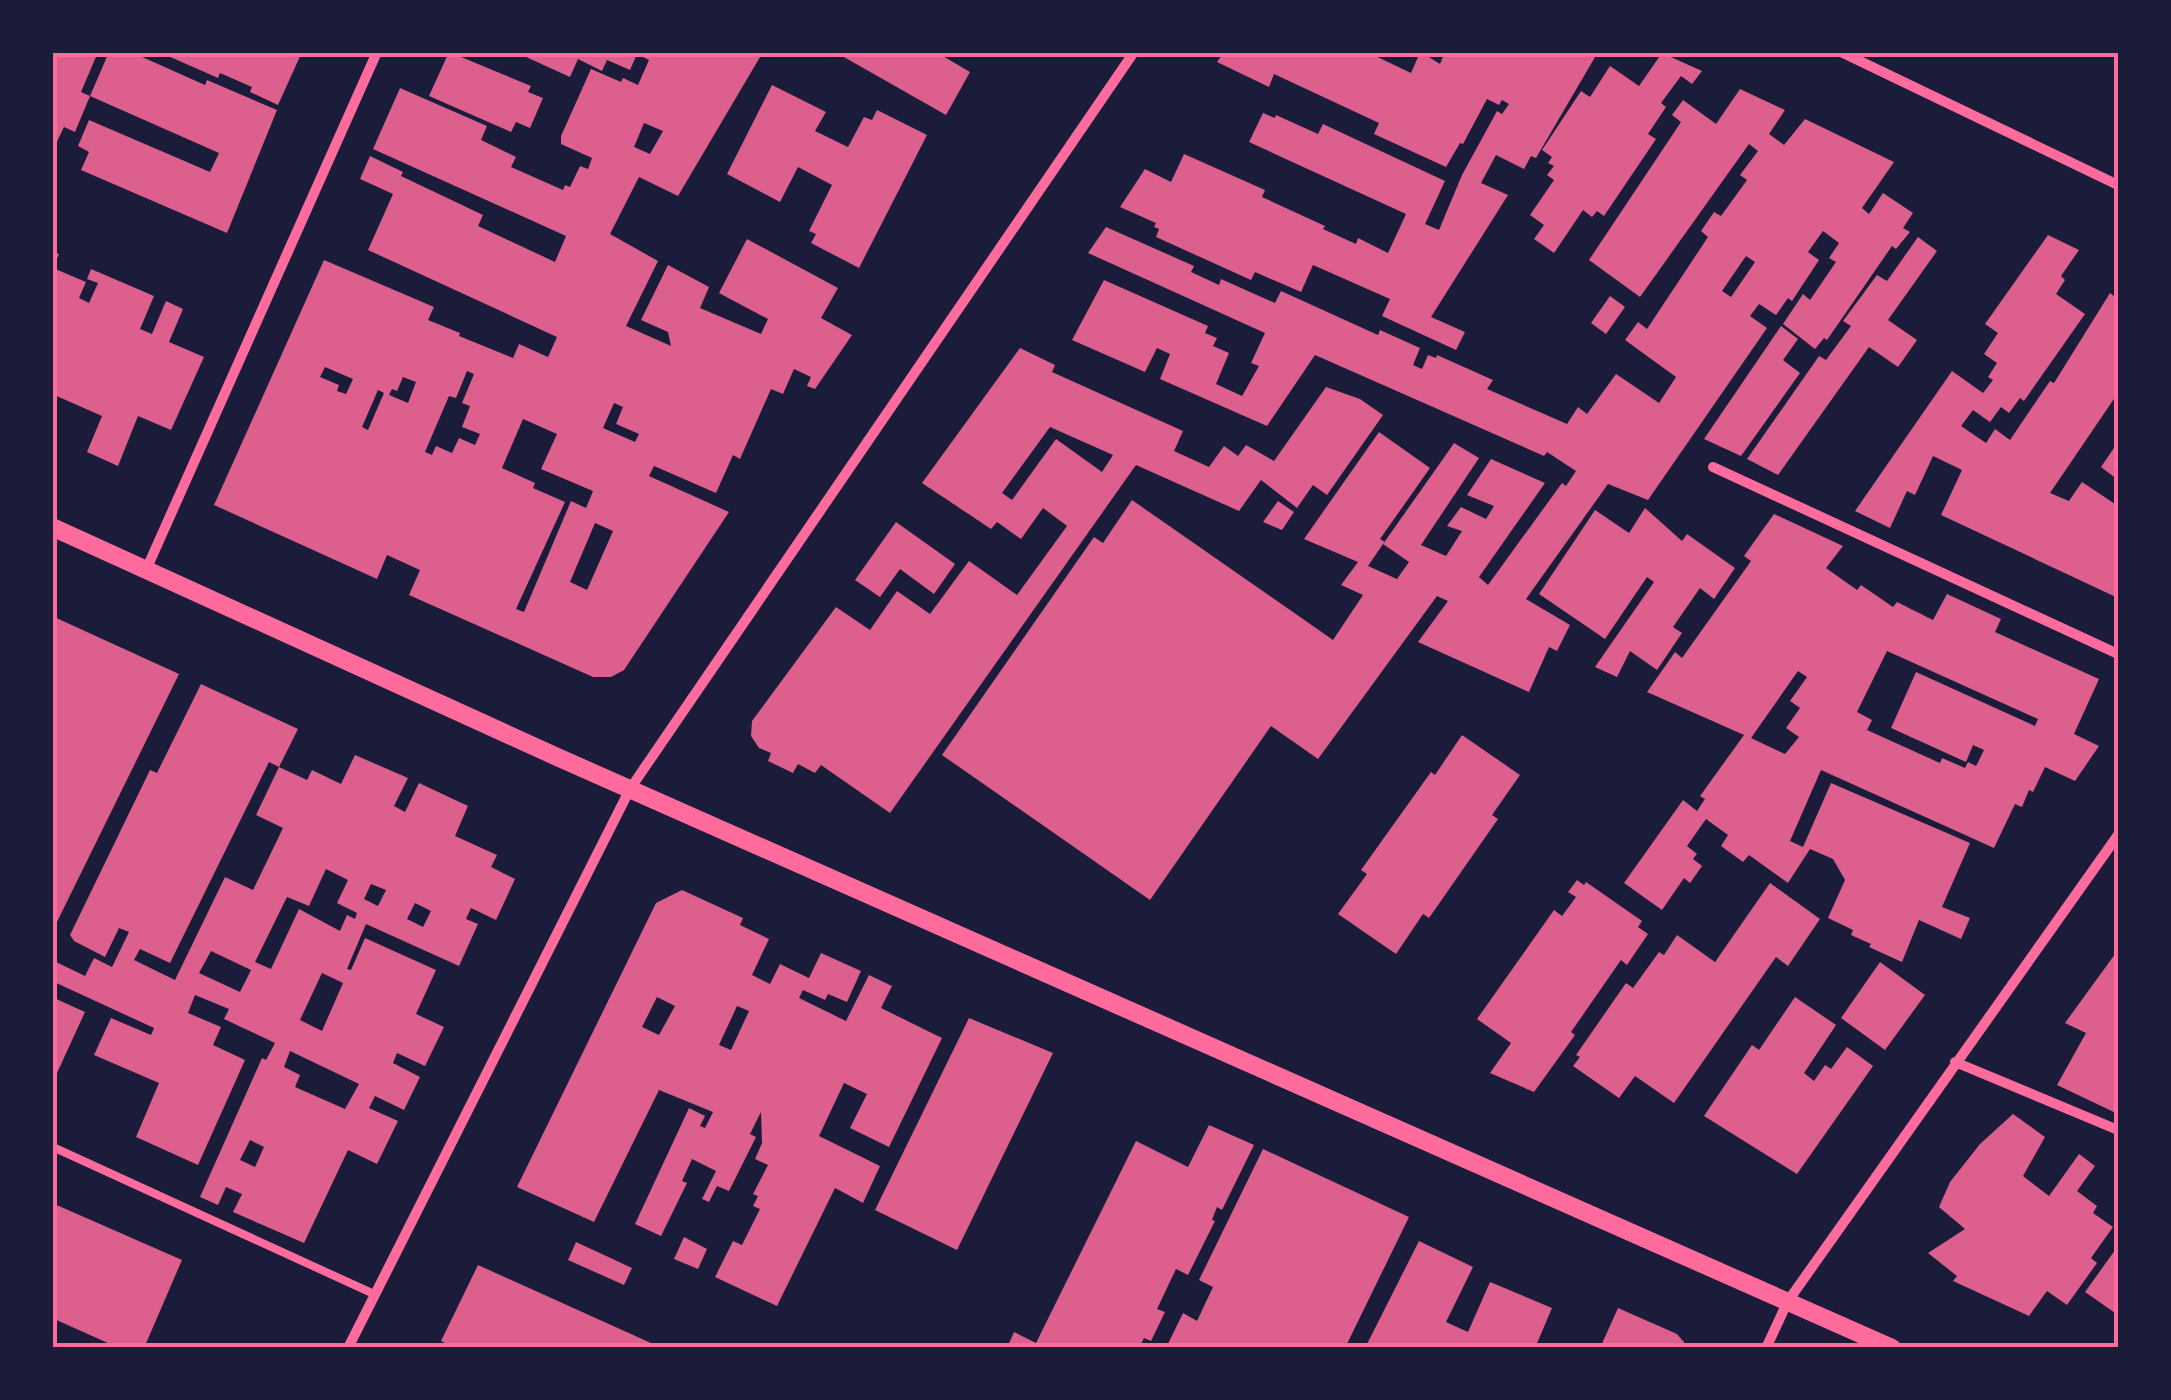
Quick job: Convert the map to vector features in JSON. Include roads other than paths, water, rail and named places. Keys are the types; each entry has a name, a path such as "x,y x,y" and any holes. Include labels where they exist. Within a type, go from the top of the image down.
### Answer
{"street":[{"path":"146,570 377,52"},
{"path":"348,1348 630,789 1134,52"},
{"path":"1847,54 2118,184"},
{"path":"1713,466 2118,654"},
{"path":"52,527 630,789 1892,1348"},
{"path":"1766,1348 1788,1301 2118,836"},
{"path":"1955,1062 2118,1130"}],"lane":[{"path":"55,1148 374,1294"}]}
